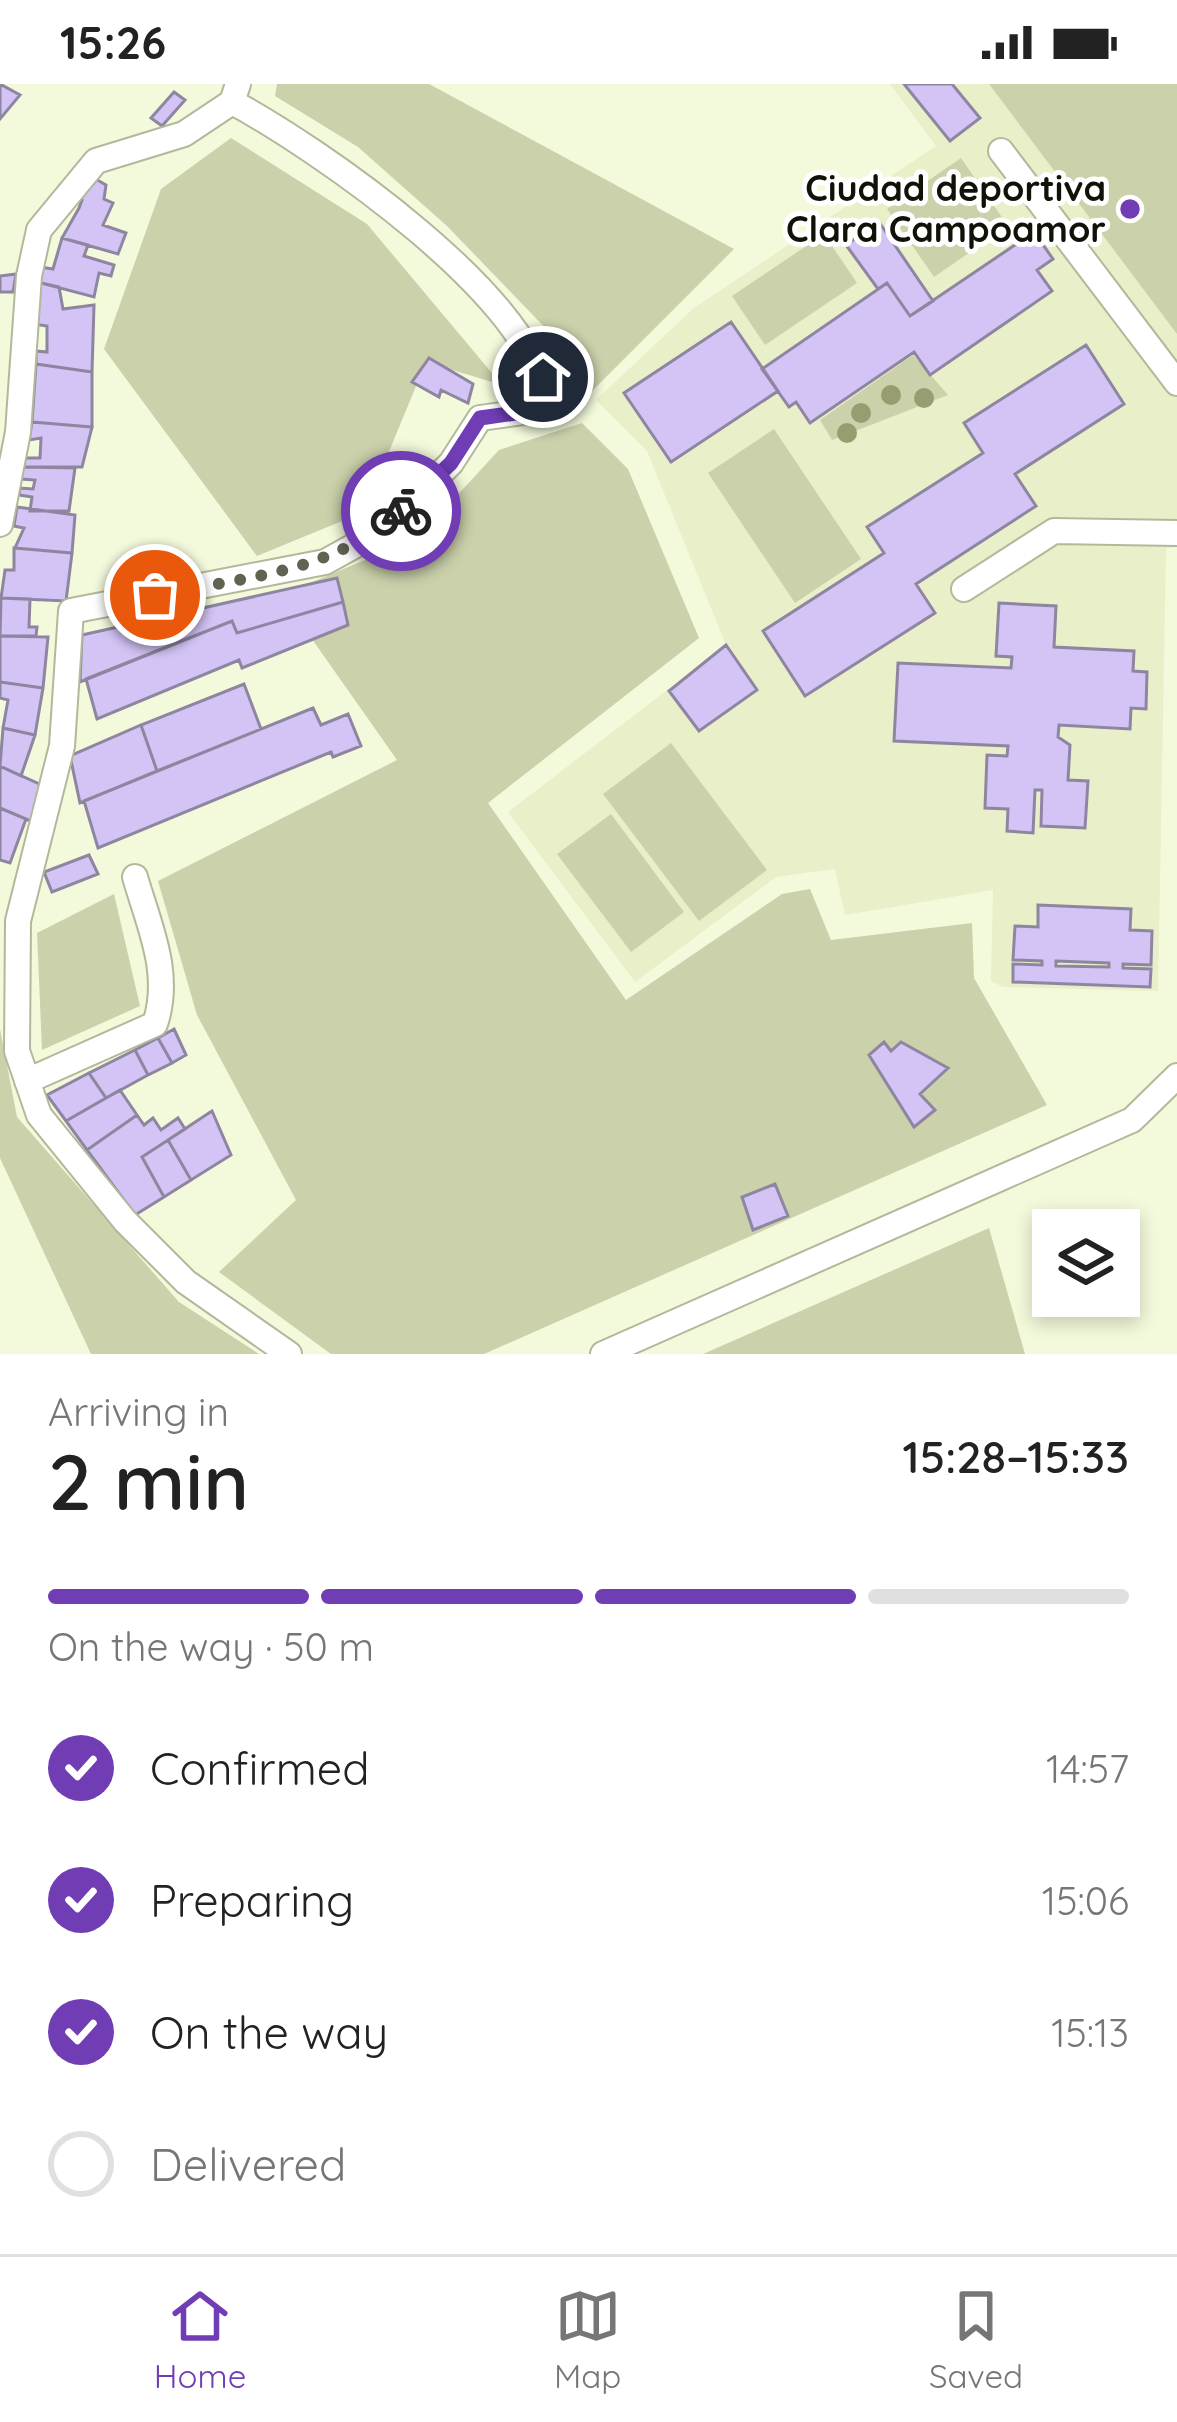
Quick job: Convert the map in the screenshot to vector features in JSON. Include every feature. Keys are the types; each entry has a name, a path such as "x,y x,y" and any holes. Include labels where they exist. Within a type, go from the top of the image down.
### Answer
{"street":[{"path":"0,524 18,432 29,276 39,230 96,160 184,134 235,93 328,159 424,237 492,305 543,377 544,400 530,411 480,418 451,463 414,500 372,536 325,562 71,611 62,746 18,921 16,1052 39,1115 125,1221 186,1282 289,1354"},
{"path":"1001,152 1177,383"},
{"path":"964,589 1054,531 1177,533"},
{"path":"27,1081 155,1024 163,1000 163,970 135,878"},
{"path":"603,1354 1132,1120 1177,1076"}],"shaded area":[{"path":"277,84 429,84 734,249 576,407 555,338 447,226 358,147 275,96"},
{"path":"890,84 989,84 1177,334 1177,547 1166,548 1158,991 1003,987 991,981 993,890 845,915 835,869 776,877 635,982 508,812 726,645 647,451 596,400 694,308 936,146"},
{"name":"Ciudad deportiva Clara Campoamor","path":"989,84 1177,84 1177,334"},
{"path":"231,138 367,224 502,385 426,362 364,512 257,556 104,349 161,189"},
{"path":"961,158 1008,226 934,277 887,209"},
{"path":"824,234 857,283 765,345 732,296"},
{"path":"913,355 948,395 832,440 820,420"},
{"path":"582,423 628,469 699,638 488,803 626,1000 782,894 810,889 831,940 972,923 974,978 1047,1105 484,1354 331,1354 219,1272 296,1200 197,1015 158,881 397,760 281,595 418,538 499,450"},
{"path":"774,429 861,559 795,603 708,473"},
{"path":"671,743 767,870 699,921 603,794"},
{"path":"611,814 684,912 631,952 557,854"},
{"path":"114,894 140,1006 42,1050 37,933"},
{"path":"0,1029 17,1117 179,1302 259,1354 91,1354 0,1158"},
{"path":"989,1228 1025,1354 703,1354"}],"building":[{"path":"0,84 20,95 0,119"},
{"path":"904,84 952,84 980,118 950,141"},
{"path":"174,92 185,100 162,126 151,118"},
{"path":"94,178 106,185 104,199 113,203 103,225 126,233 118,254 62,238 82,200 77,198"},
{"path":"879,222 933,301 910,316 887,283 878,289 846,245"},
{"path":"1034,232 1053,259 1037,270 1052,291 930,375 914,352 810,423 796,402 789,407 762,369 887,283 910,316"},
{"path":"62,238 88,245 84,256 114,265 111,276 99,273 94,297 37,282 40,267 53,269"},
{"path":"16,274 13,292 0,292 0,276"},
{"path":"37,282 59,287 63,309 94,305 92,372 36,364 36,351 47,352 47,326 33,324"},
{"path":"731,322 778,391 671,462 624,393"},
{"path":"1086,345 1124,404 1015,474 1036,506 916,584 935,613 805,696 763,631 884,553 867,527 983,453 964,423"},
{"path":"429,358 473,384 468,403 441,390 439,397 412,382"},
{"path":"36,364 92,372 92,427 32,422"},
{"path":"32,422 92,427 82,467 23,467 25,458 40,458 41,438 29,440"},
{"path":"23,467 75,468 69,511 30,511 32,497 19,495 20,488 33,489 35,480 21,479"},
{"path":"17,507 75,515 72,553 15,548 24,528 14,526"},
{"path":"14,548 72,553 66,601 1,598 5,570 14,570"},
{"path":"337,578 343,602 237,633 232,621 80,682 82,635"},
{"path":"1,598 30,599 29,627 37,627 36,636 0,636"},
{"path":"343,602 348,625 242,668 239,660 97,719 86,679 232,621 237,633"},
{"path":"999,603 1056,606 1054,647 1134,651 1133,671 1147,672 1146,709 1131,708 1130,729 1059,725 1058,737 1070,745 1068,780 1088,781 1085,828 1041,826 1042,790 1035,790 1033,833 1007,831 1008,809 985,808 987,755 1007,756 1008,746 894,741 898,663 1011,668 1012,657 996,656"},
{"path":"0,636 48,637 43,688 0,682"},
{"path":"726,645 757,690 699,731 669,691"},
{"path":"0,682 43,688 35,735 3,728 8,700 0,698"},
{"path":"244,684 261,729 157,771 141,725"},
{"path":"313,708 321,725 348,714 361,746 333,757 331,752 98,848 84,801"},
{"path":"141,725 157,771 80,803 70,756"},
{"path":"3,728 35,735 21,776 0,766"},
{"path":"0,766 46,787 33,822 0,808"},
{"path":"0,808 26,819 10,863 0,860"},
{"path":"89,855 98,874 52,892 44,872"},
{"path":"1038,905 1131,909 1130,930 1152,931 1151,965 1123,964 1123,968 1151,969 1150,987 1013,982 1013,964 1042,965 1042,961 1013,960 1015,926 1038,927","holes":["1056,961 1109,963 1109,967 1056,966"]},
{"path":"174,1029 186,1055 172,1063 158,1038"},
{"path":"158,1038 172,1063 148,1075 135,1050"},
{"path":"884,1042 891,1051 901,1042 948,1068 920,1094 935,1110 914,1127 869,1055"},
{"path":"135,1050 148,1075 106,1098 89,1073"},
{"path":"89,1073 106,1098 66,1121 47,1095"},
{"path":"120,1090 137,1115 87,1150 66,1121"},
{"path":"212,1111 231,1155 191,1180 168,1140"},
{"path":"137,1115 144,1125 153,1118 161,1130 178,1118 185,1129 142,1157 164,1197 135,1215 87,1150"},
{"path":"168,1140 191,1180 164,1197 142,1157"},
{"path":"775,1184 788,1216 753,1230 742,1197"}],"way so far":[{"path":"155,595 325,562 372,536 401,511"}],"place":[{"name":"Ciudad deportiva Clara Campoamor","path":"1130,209"}],"route":[{"path":"401,511 451,463 480,418 530,411 544,400 543,377"}]}
